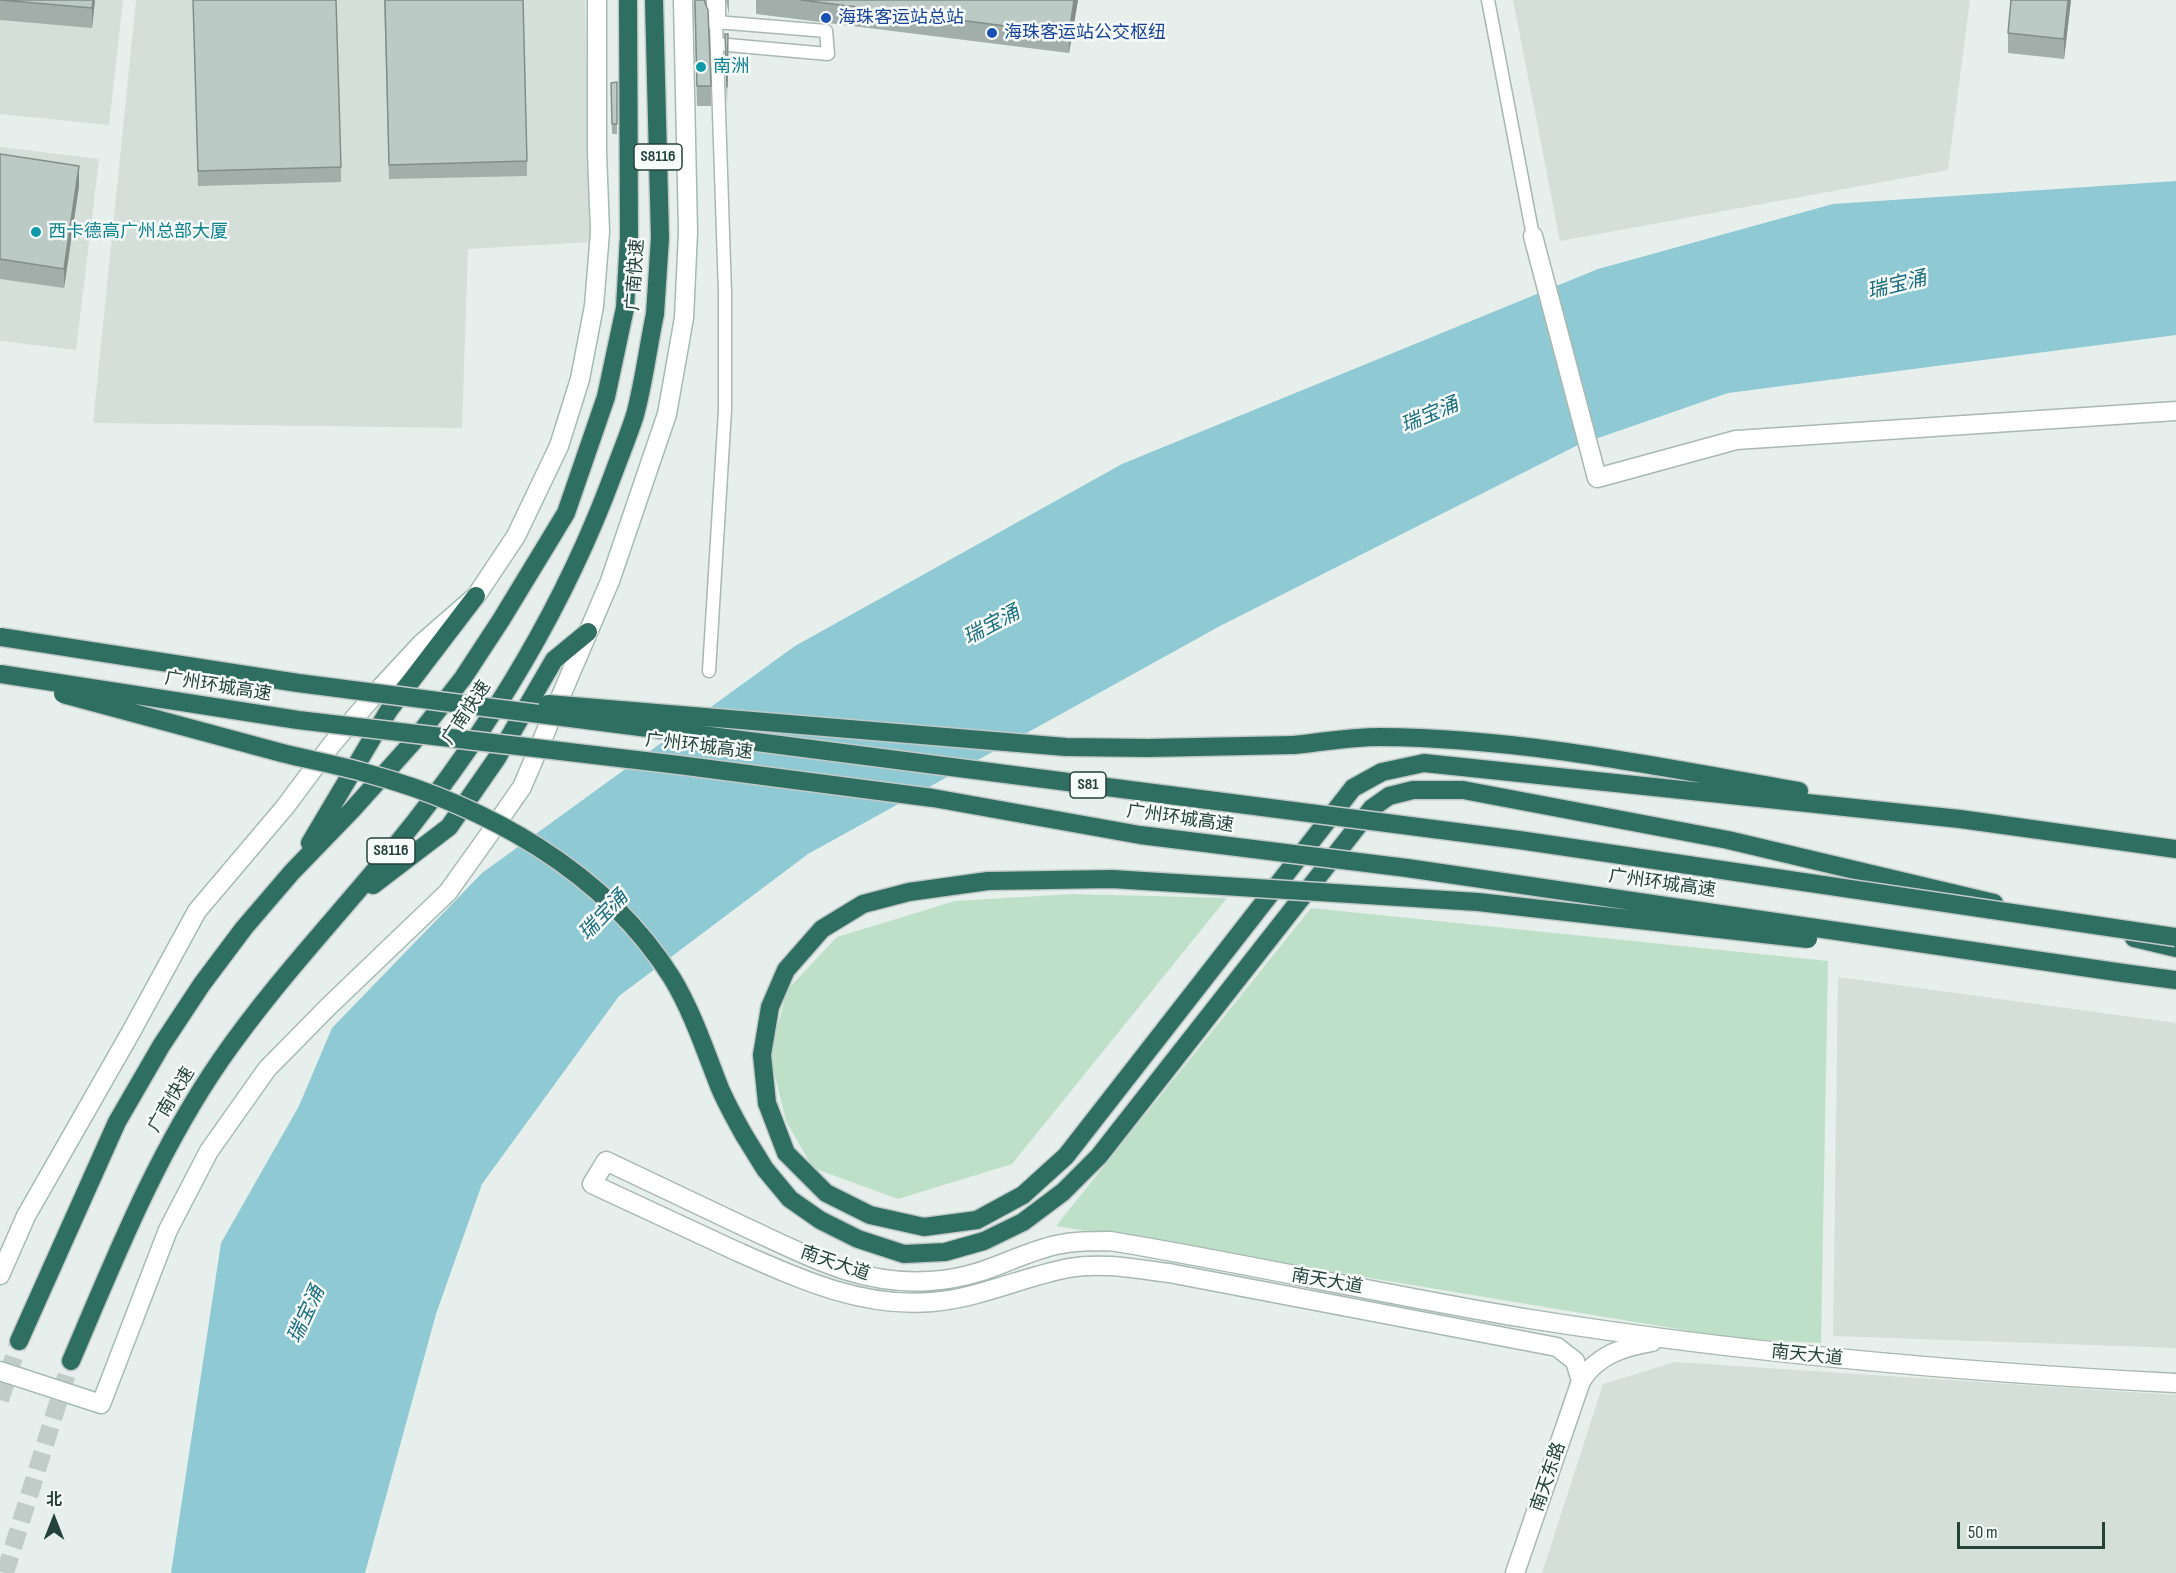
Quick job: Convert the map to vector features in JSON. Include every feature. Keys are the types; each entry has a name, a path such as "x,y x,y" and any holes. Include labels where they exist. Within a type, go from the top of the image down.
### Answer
{"highway":[{"name":"广南快速","path":"19,1341 117,1122 160,1046 244,928 292,872 413,742 463,678 566,513 606,397 625,308 629,237 628,0"},
{"name":"广南快速","path":"71,1361 134,1214 172,1137 220,1060 297,962 348,904 451,775 498,706 542,632 594,525 635,415 655,314 660,238 654,0"},
{"path":"292,872 389,710 476,596"},
{"path":"348,904 450,827 497,758 554,660 588,632"},
{"name":"广州环城高速","path":"0,637 298,683 1507,839 2176,937"},
{"path":"0,676 283,754 367,773 439,798 489,819 539,846 594,887 640,935 672,979 699,1034 720,1089 744,1135 765,1169 790,1199 820,1220 848,1235 904,1254 945,1252 984,1241 1023,1222 1063,1192 1099,1156 1372,808 1389,796 1413,790 1463,790 1728,840 2176,948"},
{"name":"广州环城高速","path":"0,676 298,720 933,798 1140,835 1431,872 2176,980"},
{"path":"298,683 1066,747 1294,745 1378,737 1465,740 1566,750 1960,819"},
{"path":"2123,973 1478,902 1112,879 988,882 909,892 863,904 822,929 786,970 770,1007 762,1055 767,1103 786,1153 826,1193 870,1215 924,1227 977,1220 1023,1195 1066,1156 1353,788 1382,772 1424,763 1960,819 2176,849"}],"street":[{"path":"0,1275 26,1216 197,911 285,807 332,744 382,686 422,644 476,596 516,536 545,476 559,446 580,379 594,306 600,232 597,0"},
{"path":"0,1371 101,1404 168,1230 209,1151 267,1068 448,892 522,788 626,537 667,414 684,318 688,232 683,0"},
{"path":"716,0 716,22"},
{"path":"1533,236 1597,478 1736,440 2176,411"},
{"name":"南天大道","path":"1581,1381 1575,1361 1557,1347 1169,1273 1126,1267 1071,1268 963,1299 930,1303 891,1303 820,1287 780,1271 591,1184 606,1161 807,1256 860,1276 897,1281 953,1278 978,1273 1054,1245 1078,1241 1110,1241 1529,1319 1732,1348 1905,1366 2176,1383"},
{"path":"1581,1381 1589,1368 1606,1356 1631,1346 1665,1339"},
{"name":"南天东路","path":"1515,1573 1581,1381"}],"lane":[{"path":"1488,0 1533,236"},
{"path":"709,671 725,410 725,293 716,22 826,31 828,54 717,44"}],"shaded area":[{"path":"0,0 123,0 109,125 0,114"},
{"path":"136,0 585,0 592,242 468,249 462,428 93,423"},
{"path":"1513,0 1970,0 1948,170 1560,241"},
{"path":"0,147 99,159 76,350 0,341"},
{"path":"1838,977 2176,1023 2176,1348 1833,1336"},
{"path":"1675,1362 2176,1395 2176,1573 1542,1573 1603,1384"}],"green space":[{"path":"1073,894 1227,898 1012,1164 898,1199 813,1168 786,1121 770,1056 787,990 837,937 955,901"},
{"path":"1311,908 1828,961 1821,1343 1738,1339 1056,1226"}],"water":[{"name":"瑞宝涌","path":"2176,181 2176,335 1728,393 1578,445 1220,626 808,854 619,996 482,1184 436,1314 365,1573 171,1573 221,1243 299,1106 332,1028 482,873 795,646 1122,464 1598,269 1833,204"}],"building":[{"path":"0,0 93,0 92,8"},
{"path":"193,0 336,0 341,167 198,171"},
{"path":"385,0 523,0 527,161 389,165"},
{"path":"695,0 705,0 708,10 711,86 697,86"},
{"path":"801,0 1074,0 1069,34"},
{"path":"2011,0 2068,0 2064,39 2008,33"},
{"path":"725,34 728,34 727,87"},
{"path":"617,82 617,124 612,124 611,83"},
{"name":"西卡德高广州总部大厦","path":"0,154 79,166 64,269 0,259"}],"tunnel":[{"path":"0,1400 19,1341"},
{"path":"5,1573 71,1361"}],"place":[{"name":"海珠客运站总站","path":"826,18"},
{"name":"海珠客运站公交枢纽","path":"992,33"},
{"name":"南洲","path":"701,67"},
{"name":"西卡德高广州总部大厦","path":"36,232"}]}
